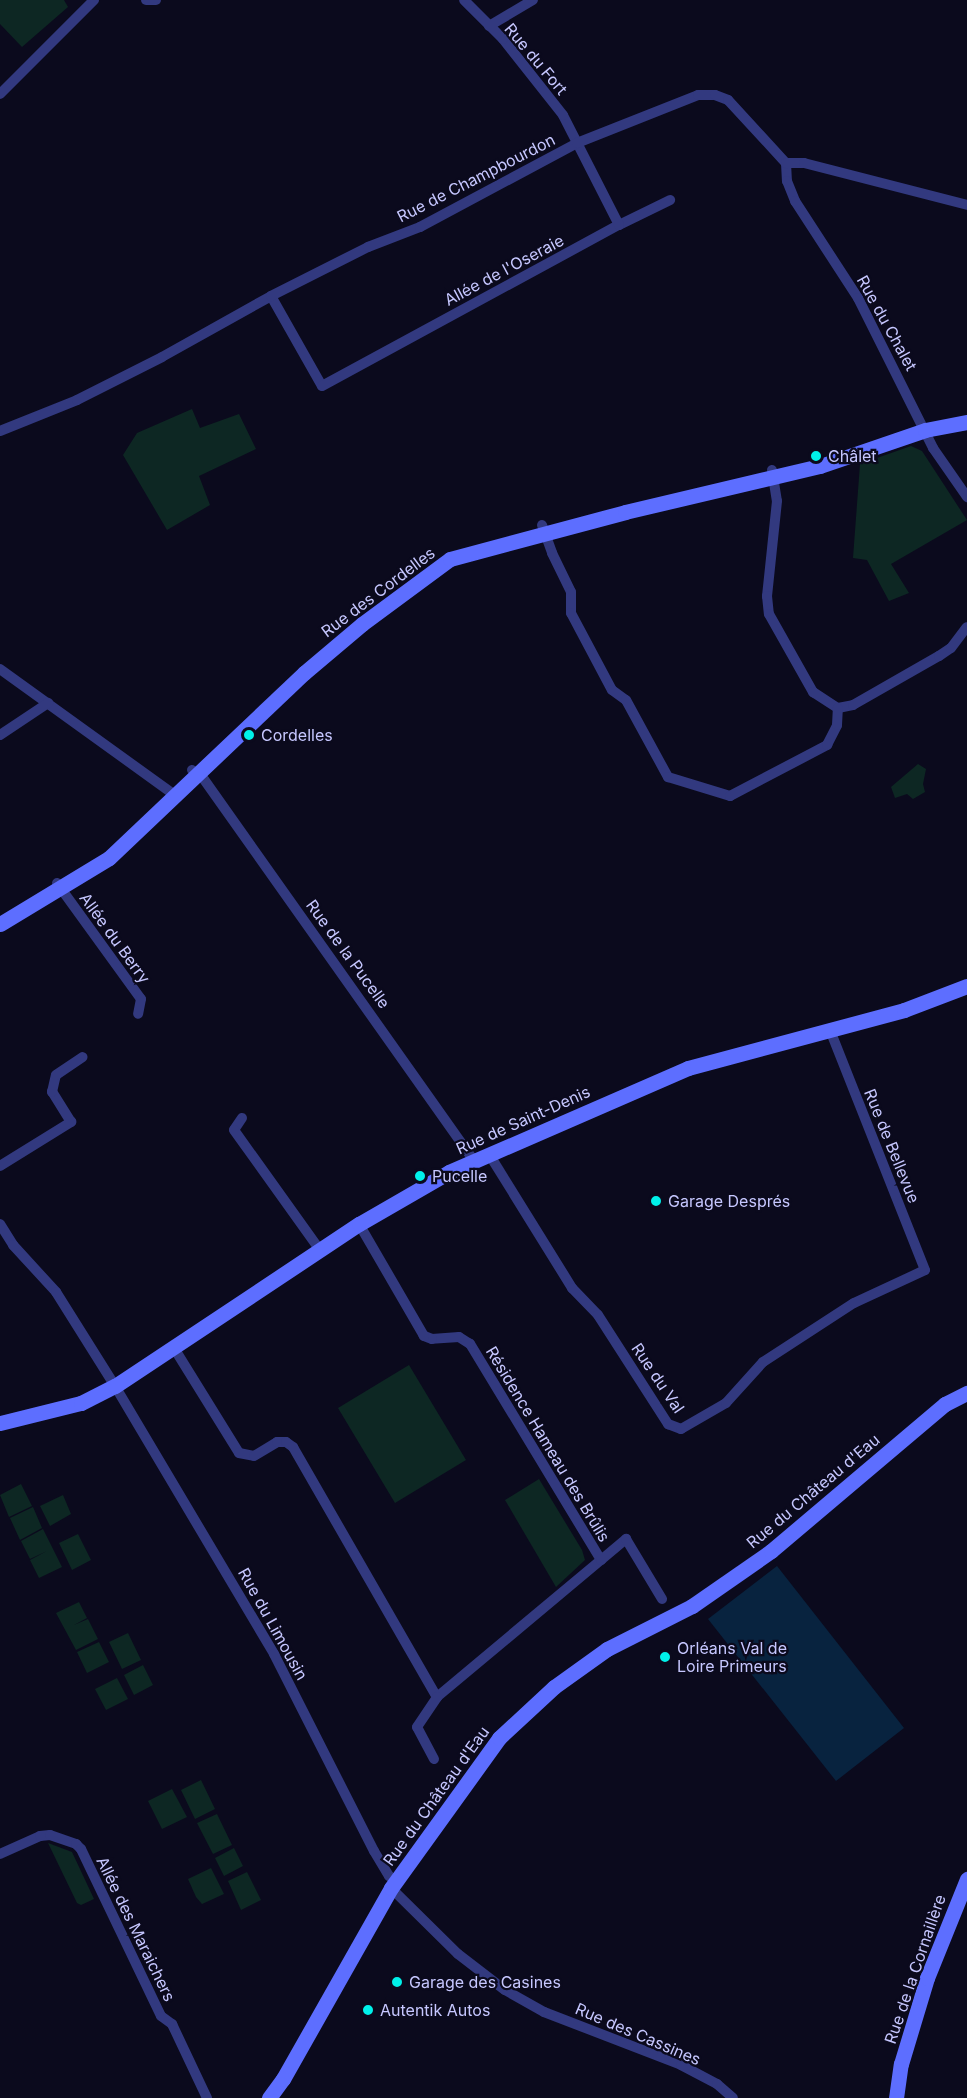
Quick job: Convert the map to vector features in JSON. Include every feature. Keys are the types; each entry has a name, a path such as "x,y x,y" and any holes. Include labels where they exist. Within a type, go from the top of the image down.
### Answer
{"street":[{"path":"0,94 94,0"},
{"path":"146,0 156,0"},
{"name":"Rue du Fort","path":"464,0 489,26 563,115 577,143"},
{"path":"489,26 533,0"},
{"name":"Rue de Champbourdon","path":"0,431 77,400 162,357 271,296 368,247 420,227 577,143 698,95 715,95 728,100 786,164"},
{"path":"577,143 619,225"},
{"path":"786,164 804,163 967,205"},
{"name":"Rue du Chalet","path":"786,164 790,190 858,298 933,448 967,497"},
{"name":"Allée de l'Oseraie","path":"271,296 322,386 619,225 670,200"},
{"name":"Rue des Cordelles","path":"0,924 58,885 109,858 175,795 195,772 304,673 437,567 469,552 543,529 773,473 820,466 925,430 967,422"},
{"path":"773,473 777,501 766,596 769,614 813,692 838,708 853,705 951,648 967,627"},
{"path":"543,529 571,592 571,614 612,690 626,700 668,777 730,796 827,745 837,725 838,708"},
{"path":"0,669 175,795"},
{"path":"0,735 48,703"},
{"name":"Rue de la Pucelle","path":"195,772 356,991 474,1161"},
{"name":"Allée du Berry","path":"58,885 141,999 138,1014"},
{"name":"Rue de Saint-Denis","path":"0,1423 81,1403 115,1386 420,1186 489,1154 688,1068 831,1032 904,1010 967,986"},
{"name":"Rue de Bellevue","path":"831,1032 925,1270"},
{"path":"0,1166 71,1122 52,1092 56,1075 83,1057"},
{"path":"242,1118 234,1130 320,1250"},
{"name":"Rue du Val","path":"489,1154 572,1288 598,1315 668,1424 681,1429 726,1403 763,1362 855,1303 925,1270"},
{"name":"Rue du Limousin","path":"0,1224 13,1245 56,1292 115,1386 274,1654 393,1885"},
{"name":"Résidence Hameau des Brûlis","path":"359,1224 424,1336 432,1339 459,1337 470,1344 601,1560 437,1697 417,1727 434,1759"},
{"path":"174,1348 239,1453 254,1456 277,1442 286,1442 292,1447 437,1697"},
{"name":"Rue du Château d'Eau","path":"268,2098 283,2079 393,1885 499,1738 554,1687 607,1649 692,1606 771,1551 945,1404 967,1393"},
{"path":"601,1560 626,1539 662,1599"},
{"name":"Allée des Maraichers","path":"0,1854 40,1836 50,1835 76,1844 81,1849 161,2016 172,2024 207,2098"},
{"name":"Rue de la Cornaillère","path":"888,2098 899,2072 927,1978 967,1879"},
{"name":"Rue des Cassines","path":"393,1885 458,1954 506,1990 544,2012 681,2066 717,2084 733,2098"},
{"name":"Rue de la Cornaillère","path":"896,2098 899,2072"}],"green space":[{"path":"0,0 64,0 68,7 22,47 0,24"},
{"path":"192,409 200,428 239,414 256,449 199,476 210,505 167,530 123,455 137,433"},
{"path":"911,446 922,451 967,520 891,564 909,593 889,601 867,560 853,558 860,464"},
{"path":"918,764 926,769 923,784 925,792 913,799 907,794 895,798 891,787"},
{"path":"409,1365 466,1460 395,1503 338,1408"},
{"path":"539,1479 582,1550 585,1560 556,1587 505,1500"},
{"path":"21,1484 32,1506 9,1517 0,1495"},
{"path":"63,1495 71,1514 50,1526 40,1506"},
{"path":"33,1507 42,1528 20,1540 10,1518"},
{"path":"43,1529 62,1567 39,1578 30,1560 47,1551 30,1559 21,1541"},
{"path":"78,1534 91,1560 72,1570 59,1543"},
{"path":"79,1602 87,1618 74,1625 88,1619 98,1639 76,1650 56,1613"},
{"path":"128,1633 141,1660 122,1669 109,1642"},
{"path":"99,1642 109,1662 87,1673 77,1652"},
{"path":"143,1665 153,1685 134,1695 124,1675"},
{"path":"117,1678 128,1699 106,1710 95,1689"},
{"path":"201,1780 215,1809 195,1819 181,1790"},
{"path":"172,1789 187,1817 162,1829 148,1801"},
{"path":"217,1814 232,1845 213,1854 197,1823"},
{"path":"48,1843 72,1852 94,1899 81,1905 77,1903"},
{"path":"234,1848 243,1866 224,1876 215,1858"},
{"path":"211,1868 224,1894 202,1904 196,1897 188,1879"},
{"path":"247,1872 261,1900 241,1910 228,1881"}],"water":[{"path":"777,1566 904,1728 836,1781 708,1619"}],"place":[{"name":"Châlet","path":"816,456"},
{"name":"Cordelles","path":"249,735"},
{"name":"Pucelle","path":"420,1176"},
{"name":"Garage Després","path":"656,1201"},
{"name":"Orléans Val de Loire Primeurs","path":"665,1657"},
{"name":"Garage des Casines","path":"397,1982"},
{"name":"Autentik Autos","path":"368,2010"}]}
